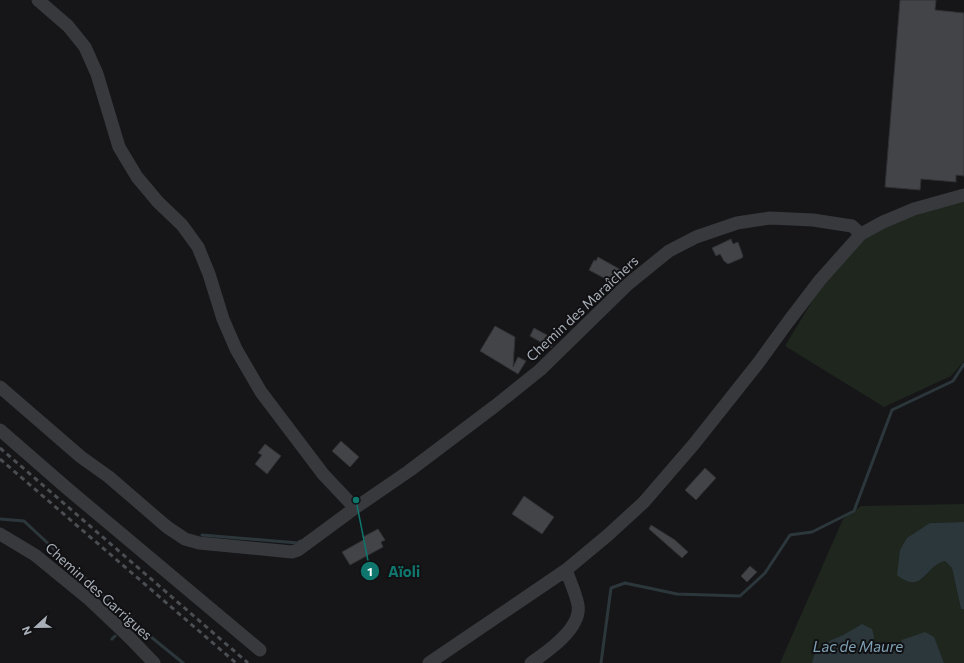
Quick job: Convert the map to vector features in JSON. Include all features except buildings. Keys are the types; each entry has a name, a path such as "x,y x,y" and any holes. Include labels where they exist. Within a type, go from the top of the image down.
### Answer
{"street":[{"path":"38,0 68,26 86,47 97,74 119,147 137,177 158,202 182,225 198,247 209,274 223,319 236,349 261,392 323,474 355,508"},
{"path":"429,663 566,570 608,535 644,502 694,444 759,362 816,286 861,234 883,222 914,209 964,195"},
{"name":"Chemin des Maraîchers","path":"0,387 81,457 109,477 167,527 185,539 199,543 292,552 298,550 409,471 495,406 540,370 627,285 669,251 696,237 737,223 770,218 813,220 852,226 861,234"},
{"path":"0,430 260,650"},
{"name":"Chemin des Garrigues","path":"0,534 35,555 90,600 154,663"},
{"path":"531,663 551,649 569,630 578,616 578,606 566,570"}],"shaded area":[{"path":"964,200 964,361 951,376 884,407 785,346 825,280 862,238 885,225"},
{"path":"964,504 964,522 930,523 921,580 938,562 945,561 952,568 961,609 964,609 964,663 944,663 934,638 882,653 874,649 874,636 862,624 829,641 814,655 812,663 780,663 843,519 861,506"}],"water":[{"path":"964,522 964,609 961,609 952,568 945,561 938,564 918,581 906,581 897,575 900,550 907,538 930,523"},
{"name":"Lac de Maure","path":"862,624 872,629 874,636 874,649 882,653 896,650 902,640 925,632 934,637 944,663 812,663 814,655 829,641"}],"waterway":[{"path":"601,663 611,588 625,583 677,594 740,596 765,573 790,535 812,532 854,511 892,410 953,381 964,364"},
{"path":"0,519 24,521 129,619 183,663"},
{"path":"202,535 298,543 300,541"},
{"path":"126,623 132,617"},
{"path":"112,639 115,636"}],"railway":[{"path":"0,448 248,663"},
{"path":"0,459 236,663"}],"place":[{"name":"Aïoli","path":"356,500"}]}
